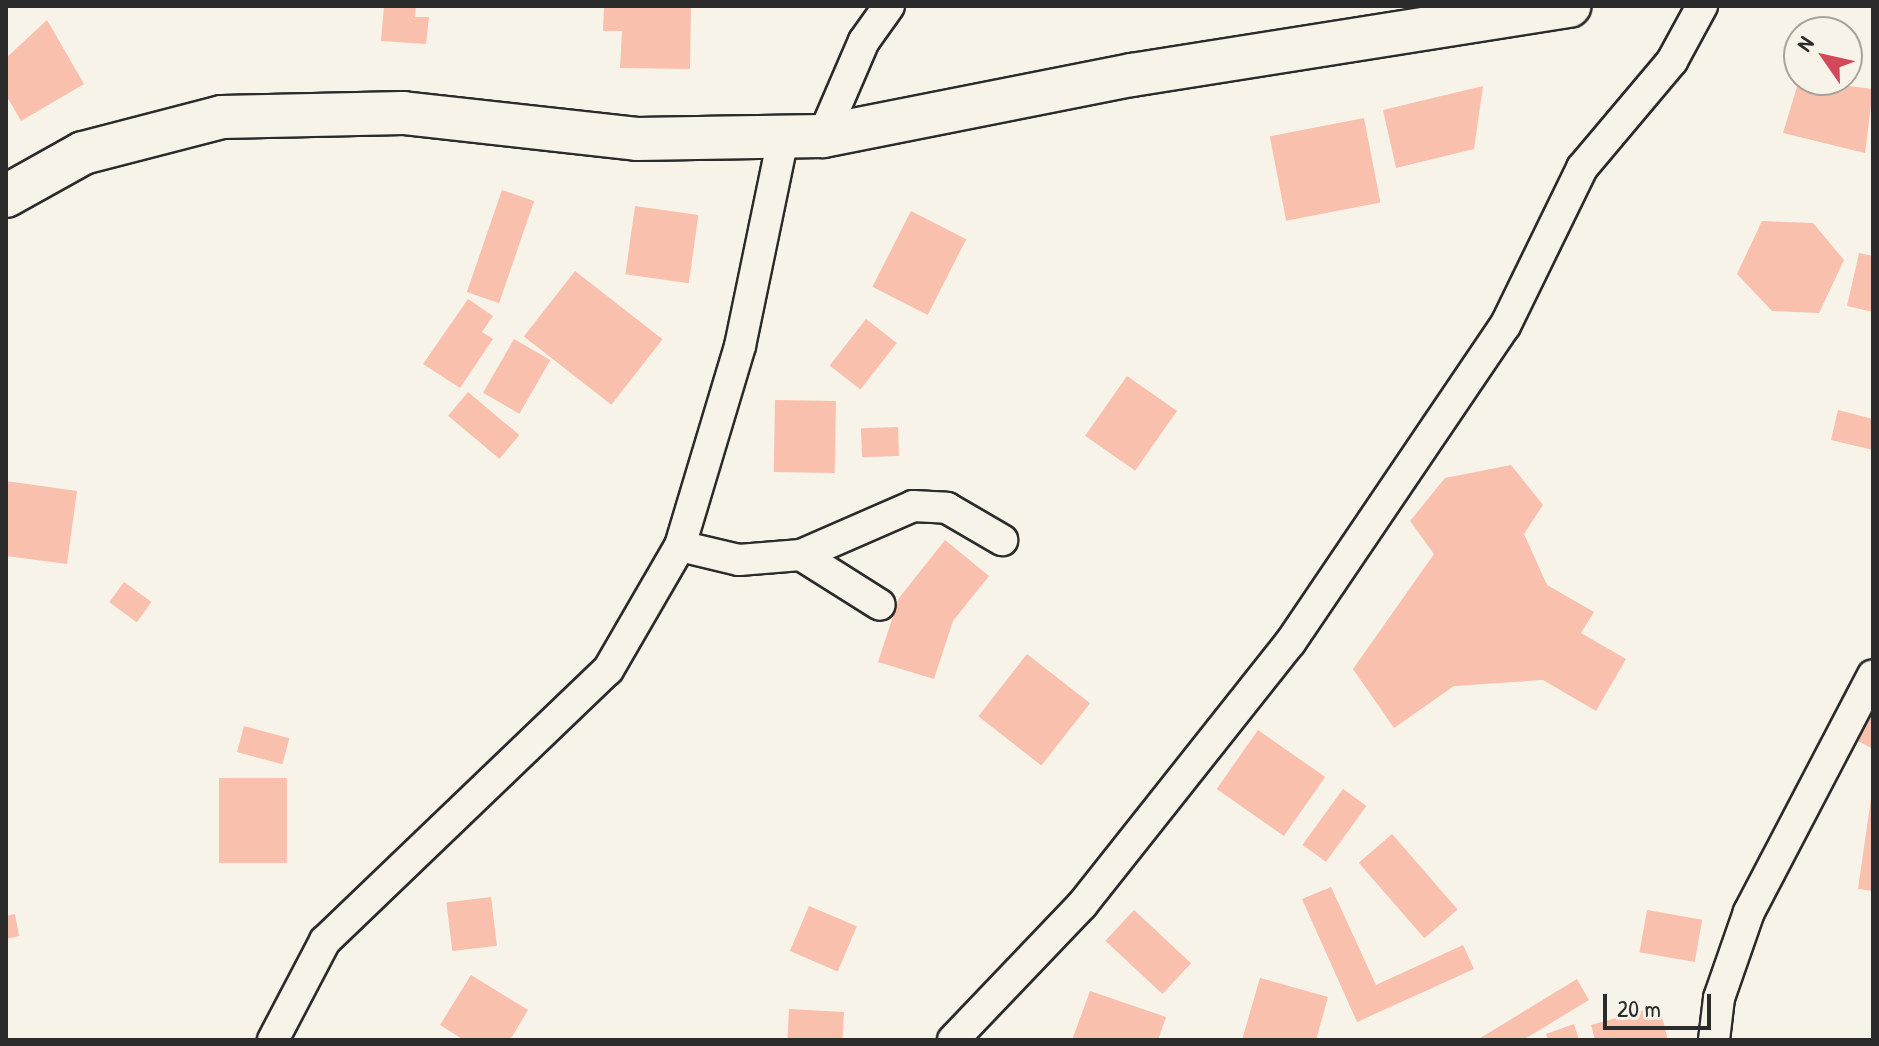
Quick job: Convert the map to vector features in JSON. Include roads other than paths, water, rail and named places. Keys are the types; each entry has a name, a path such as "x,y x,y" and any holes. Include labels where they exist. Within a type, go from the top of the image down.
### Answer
{"main road":[{"path":"6,196 83,153 222,117 403,113 637,139 803,137 1132,75 1570,6"}],"street":[{"path":"273,1040 325,941 608,670 680,546 803,137 889,6"},
{"path":"953,1040 1082,905 1290,643 1505,326 1582,168 1672,61 1702,6"},
{"path":"680,546 739,560 801,555 913,506 947,508 1002,540"},
{"path":"801,555 880,605"},
{"path":"1714,1040 1719,998 1749,912 1873,675"}]}
